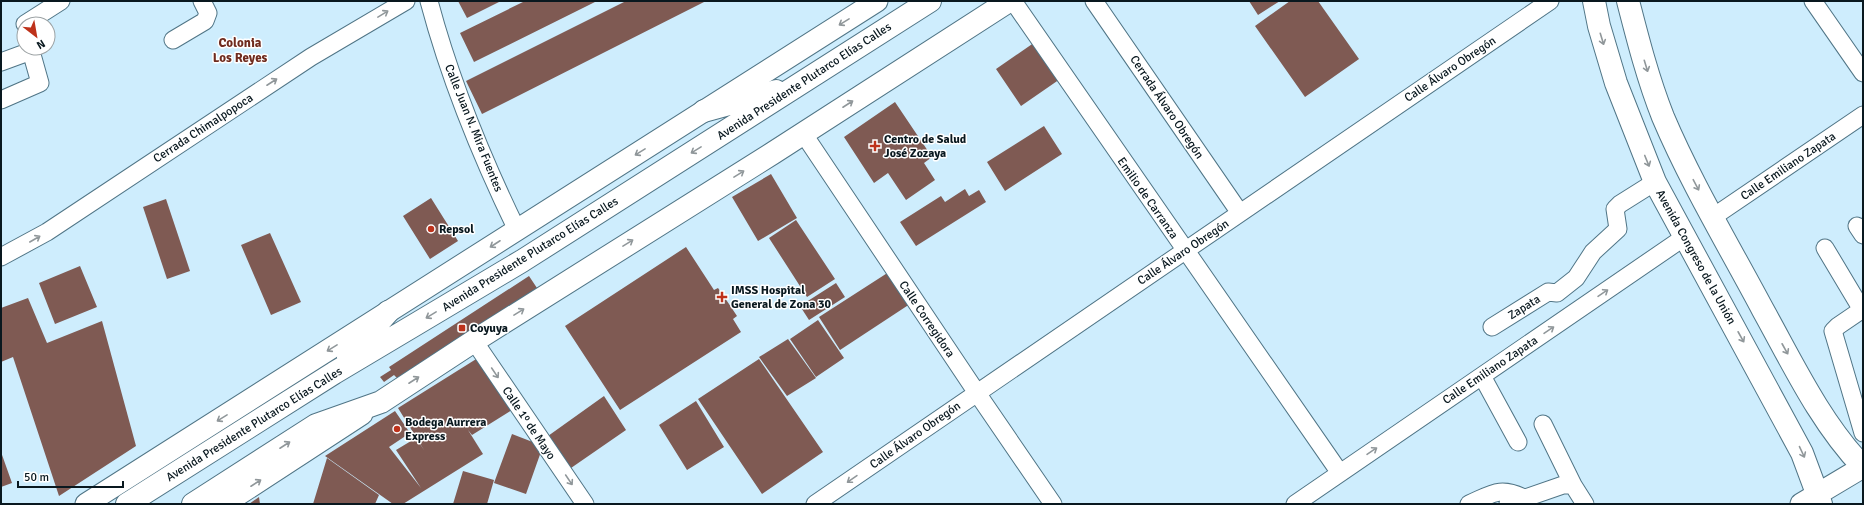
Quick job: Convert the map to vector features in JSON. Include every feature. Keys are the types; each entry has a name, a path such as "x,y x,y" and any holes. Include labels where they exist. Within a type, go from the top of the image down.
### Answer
{"main road":[{"name":"Avenida Presidente Plutarco Elías Calles","path":"127,504 334,373 522,261 930,1"},
{"path":"193,504 316,425 381,402 474,341 1009,1"},
{"name":"Avenida Congreso de la Unión","path":"1594,1 1599,26 1616,83 1655,182 1686,236 1802,452 1813,501"},
{"path":"1628,1 1645,66 1663,116 1689,172 1810,395 1833,434 1863,467"},
{"path":"704,111 798,85"},
{"path":"334,373 388,312"}],"street":[{"path":"37,16 61,1"},
{"path":"173,40 205,21 208,13 202,1"},
{"name":"Cerrada Chimalpopoca","path":"1,257 47,232 311,57 406,1"},
{"name":"Calle Juan N. Mira Fuentes","path":"429,1 452,78 466,115 517,230"},
{"name":"Avenida Presidente Plutarco Elías Calles","path":"86,504 877,1"},
{"name":"Emilio de Carranza","path":"1013,1 1184,251 1340,473"},
{"name":"Cerrada Álvaro Obregón","path":"1094,1 1240,213"},
{"name":"Calle Álvaro Obregón","path":"815,504 1550,1"},
{"path":"1813,1 1863,73"},
{"path":"1,62 16,56"},
{"path":"1,100 40,83 33,56"},
{"name":"Calle Emiliano Zapata","path":"1712,216 1863,115"},
{"name":"Calle Corregidora","path":"803,133 976,393 1053,504"},
{"path":"1570,315 1557,293 1576,278 1593,252 1618,229 1615,209 1620,204 1655,182"},
{"name":"Calle Emiliano Zapata","path":"1295,504 1686,236"},
{"path":"1825,248 1862,310 1838,326 1833,332 1863,434"},
{"name":"Zapata","path":"1492,327 1548,292 1557,293"},
{"name":"Calle 1º de Mayo","path":"474,341 585,504"},
{"path":"1482,376 1518,442"},
{"path":"224,504 381,402"},
{"path":"1543,424 1572,485 1585,504"},
{"path":"1813,501 1863,467"},
{"path":"1469,504 1498,492 1512,492 1516,501 1563,485 1572,485"}],"building":[{"path":"458,1 501,1 467,18"},
{"path":"525,1 597,1 474,62 460,33"},
{"path":"626,1 706,1 482,114 466,81"},
{"path":"1249,1 1280,1 1258,15"},
{"path":"1290,1 1318,1 1359,59 1305,97 1255,26"},
{"path":"1038,40 1063,77 1021,106 996,69"},
{"path":"895,102 932,157 924,163 935,180 906,200 888,173 874,183 844,137"},
{"path":"1044,126 1062,154 1005,191 987,162"},
{"path":"771,174 797,218 758,241 732,197"},
{"path":"965,189 969,196 979,190 986,202 916,246 900,222 941,196 945,202"},
{"name":"Repsol","path":"431,198 458,241 430,259 403,216"},
{"path":"166,199 190,271 167,279 143,207"},
{"path":"796,220 835,279 807,297 769,238"},
{"path":"270,233 301,302 271,315 241,245"},
{"path":"686,247 714,290 718,288 737,316 733,319 741,332 620,410 565,326"},
{"path":"80,266 97,307 55,324 39,283"},
{"path":"892,270 913,302 840,350 819,317"},
{"path":"529,276 537,288 397,378 394,375 384,382 380,377 391,370 389,367"},
{"path":"836,283 845,297 809,320 800,306"},
{"path":"28,298 47,343 102,321 136,446 59,496 13,357 1,362 1,308"},
{"path":"818,320 844,358 816,377 790,339"},
{"path":"788,339 816,378 787,396 759,357"},
{"path":"481,356 515,408 472,435 468,430 483,454 403,504 393,504 325,456 395,411 410,433 389,447 421,488 396,450 416,438 424,450 398,408"},
{"path":"759,359 823,452 762,494 698,399"},
{"path":"604,396 626,430 571,468 548,436"},
{"path":"696,401 724,447 687,470 659,425"},
{"path":"512,434 543,446 526,494 494,483"},
{"path":"1,452 12,483 1,487"},
{"path":"327,458 379,495 375,504 313,504"},
{"path":"463,471 494,480 487,504 453,504"},
{"path":"259,497 260,504 249,504"}],"place":[{"name":"Centro de Salud José Zozaya","path":"875,146"},
{"name":"Repsol","path":"431,229"},
{"name":"IMSS Hospital General de Zona 30","path":"722,297"},
{"name":"Coyuya","path":"462,328"},
{"name":"Bodega Aurrera Express","path":"397,429"}],"district":[{"name":"Colonia Los Reyes","path":"240,50"}]}
